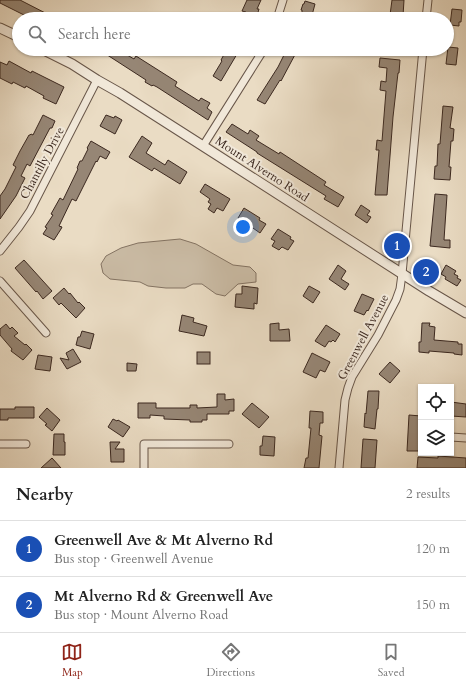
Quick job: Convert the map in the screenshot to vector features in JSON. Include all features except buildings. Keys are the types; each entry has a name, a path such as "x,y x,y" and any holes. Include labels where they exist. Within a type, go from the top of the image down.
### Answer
{"street":[{"path":"279,12 283,0"},
{"path":"427,12 428,0"},
{"path":"0,28 12,34"},
{"name":"Mount Alverno Road","path":"56,56 120,93 402,274 466,313"},
{"path":"203,146 260,56"},
{"name":"Greenwell Avenue","path":"339,468 345,400 348,388 352,377 378,335 400,289 422,56"},
{"name":"Chantilly Drive","path":"0,251 30,211 97,80"},
{"path":"0,282 46,333"},
{"path":"454,437 466,438"},
{"path":"0,444 26,444"},
{"path":"144,468 144,444 229,444"}],"shaded area":[{"path":"180,239 196,244 233,265 250,267 256,273 256,282 238,284 225,296 216,294 202,284 193,284 185,288 148,286 140,282 110,279 103,273 101,264 106,256 121,248 138,243"}],"place":[{"name":"Greenwell Ave & Mt Alverno Rd","path":"397,246"},
{"name":"Mt Alverno Rd & Greenwell Ave","path":"426,272"}]}
